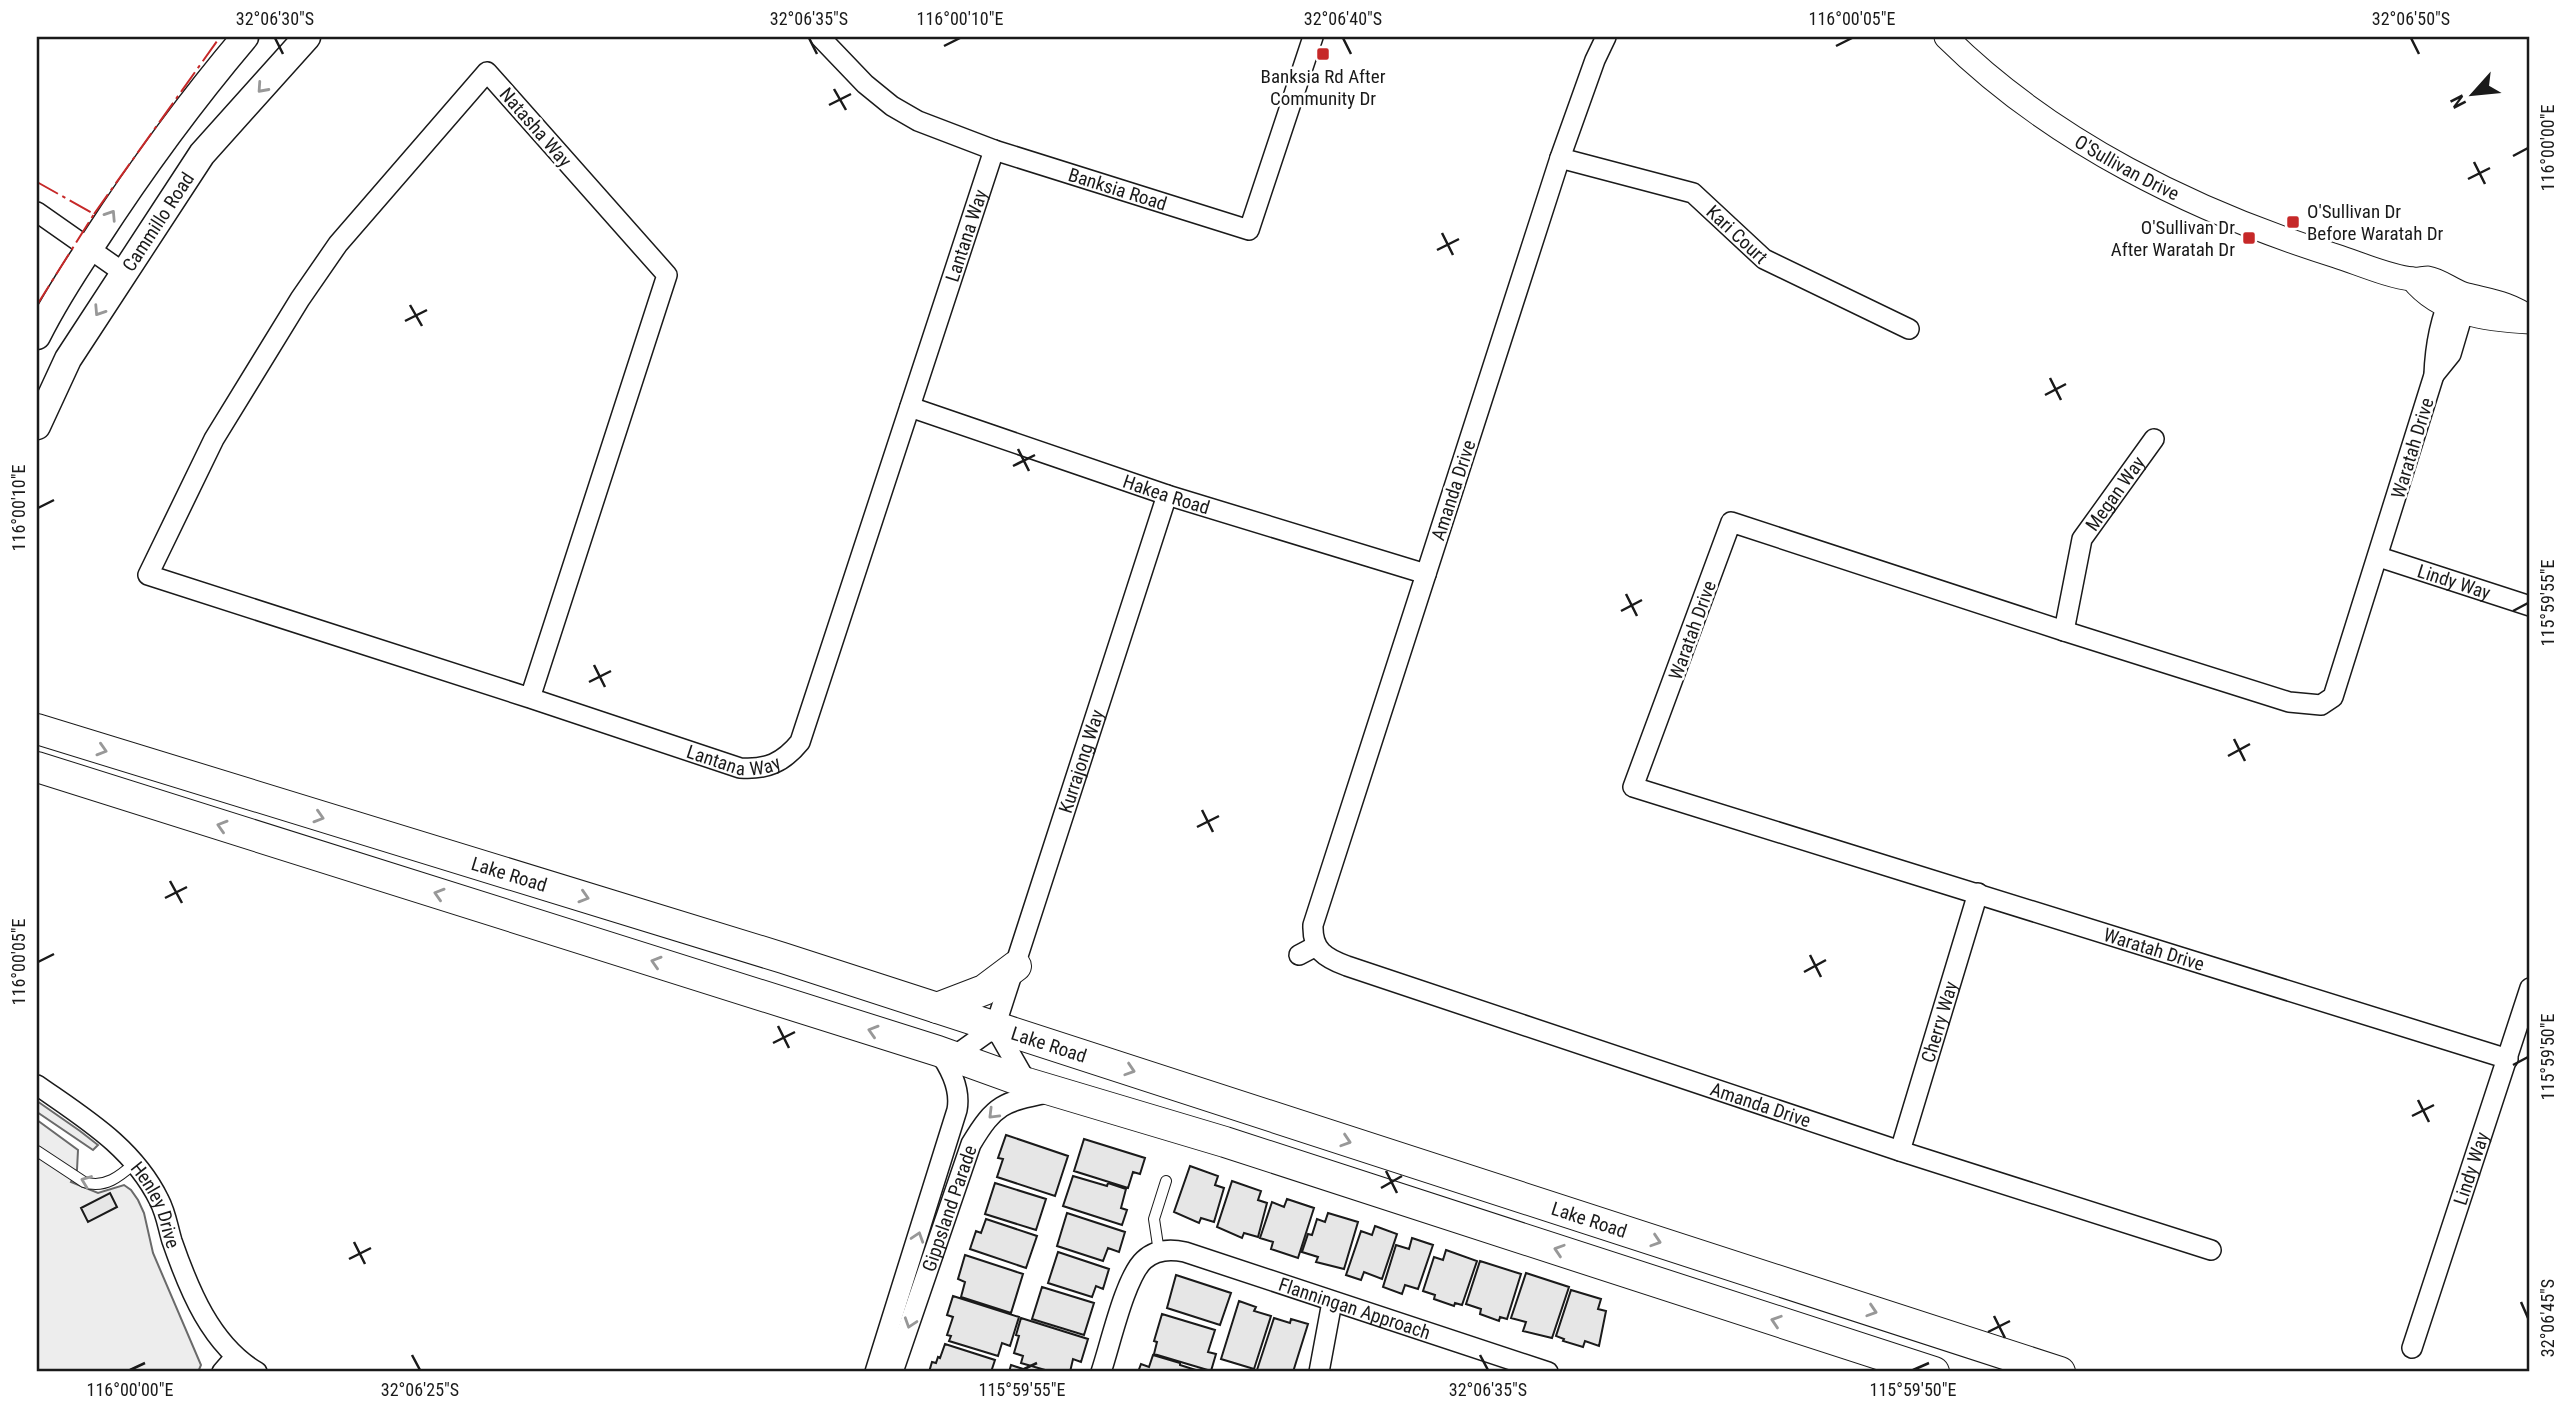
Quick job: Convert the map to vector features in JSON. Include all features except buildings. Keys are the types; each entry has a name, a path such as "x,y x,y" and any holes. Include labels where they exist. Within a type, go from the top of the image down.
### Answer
{"main road":[{"path":"37,336 52,307 136,177 204,85 245,37"},
{"name":"Cammillo Road","path":"37,426 68,359 202,154 307,37"},
{"name":"Lake Road","path":"37,729 783,958 2060,1372"},
{"name":"Lake Road","path":"37,767 946,1054 1027,1083 1226,1142 1934,1372"},
{"path":"937,1008 984,990 1016,966"}],"street":[{"name":"Banksia Road","path":"832,41 865,84 892,106 918,121 993,150 1249,230 1313,37"},
{"name":"Amanda Drive","path":"1606,37 1595,60 1560,158 1313,925 1308,950 1347,966 1900,1151 2211,1250"},
{"name":"O'Sullivan Drive","path":"1946,37 2010,94 2063,131 2123,167 2189,199 2332,255 2412,279 2429,278 2458,301 2502,302 2517,308 2530,320"},
{"name":"Natasha Way","path":"148,575 214,439 300,299 338,244 487,72 667,275 530,698"},
{"name":"Lantana Way","path":"148,575 740,768 759,769 777,763 790,755 800,742 993,150"},
{"name":"Kari Court","path":"1560,158 1693,193 1764,259 1909,329"},
{"path":"37,212 124,273"},
{"name":"Waratah Drive","path":"2458,301 2451,354 2434,375 2379,557 2333,696 2321,705 2288,702 1731,522 1633,787 2508,1059"},
{"name":"Hakea Road","path":"910,407 1167,495 1426,573"},
{"name":"Megan Way","path":"2064,631 2082,539 2154,439"},
{"name":"Kurrajong Way","path":"995,1027 1167,495"},
{"name":"Lindy Way","path":"2379,557 2530,606"},
{"name":"Cherry Way","path":"1900,1151 1978,893"},
{"name":"Lindy Way","path":"2412,1348 2530,988"},
{"path":"946,1054 995,1027 1027,1083"},
{"name":"Gippsland Parade","path":"875,1372 959,1102 956,1086 946,1063 946,1054"},
{"name":"Henley Drive","path":"37,1085 110,1137 136,1163 160,1201 186,1280 210,1325 235,1357 257,1372"},
{"name":"Gippsland Parade","path":"893,1372 971,1144 985,1121 1003,1104 1056,1091"},
{"path":"1101,1372 1131,1280 1144,1260 1159,1252"},
{"name":"Flanningan Approach","path":"1159,1252 1185,1252 1526,1369 1548,1372"},
{"path":"1319,1372 1332,1301"},
{"path":"222,1372 235,1357"}],"lane":[{"path":"37,1151 92,1185 108,1182 136,1163"},
{"path":"1159,1252 1153,1219 1166,1181"}],"shaded area":[{"path":"37,1101 98,1145 93,1150 37,1112"},
{"path":"37,1120 78,1150 77,1170 71,1182 98,1193 124,1185 138,1200 144,1213 153,1253 201,1365 198,1372 37,1372"}],"power":[{"path":"94,214 220,37"},
{"path":"37,182 94,214 37,305"}],"place":[{"name":"Banksia Rd After Community Dr","path":"1323,54"},
{"name":"O'Sullivan Dr Before Waratah Dr","path":"2293,222"},
{"name":"O'Sullivan Dr After Waratah Dr","path":"2249,238"}]}
